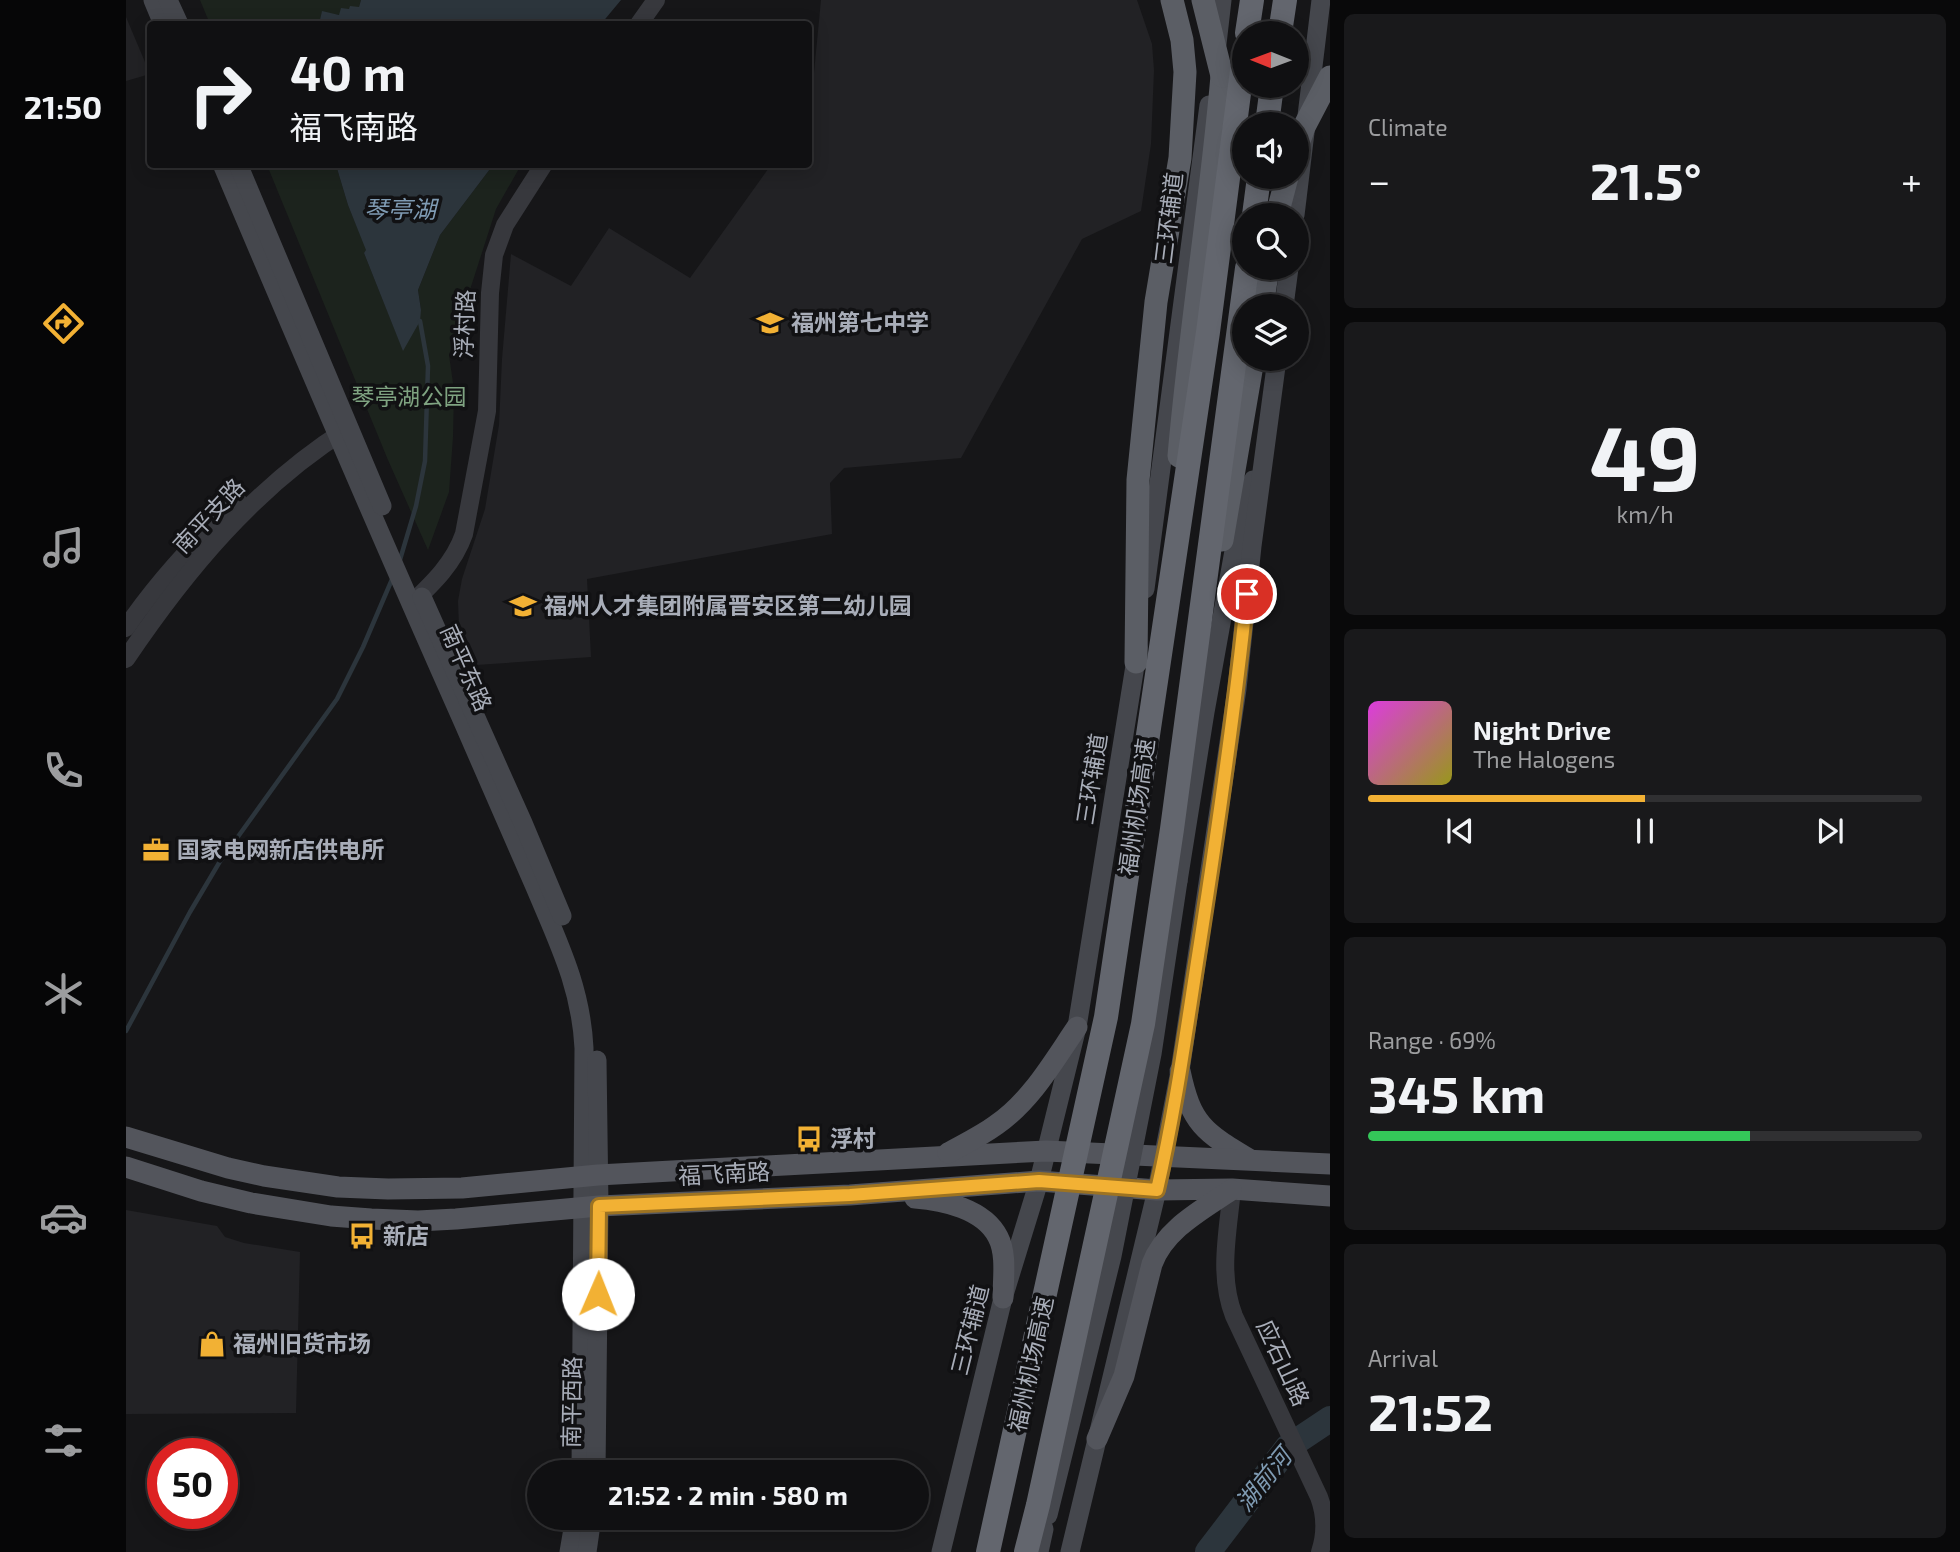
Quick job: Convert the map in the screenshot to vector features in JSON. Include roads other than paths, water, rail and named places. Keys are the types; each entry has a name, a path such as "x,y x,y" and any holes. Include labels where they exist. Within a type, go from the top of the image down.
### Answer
{"highway":[{"path":"1136,662 1138,480 1156,302 1180,158 1185,72 1182,40 1172,0"},
{"path":"1167,607 1184,396 1222,76 1203,0"},
{"path":"1248,21 1251,0"},
{"path":"1282,21 1285,0"},
{"path":"1309,117 1330,77"},
{"name":"福州机场高速","path":"988,1552 1106,1017 1208,332 1238,98"},
{"name":"福州机场高速","path":"1026,1552 1143,1024 1172,829 1245,280"},
{"path":"1172,829 1251,371"}],"main road":[{"path":"153,0 162,21"},
{"path":"168,0 178,21"},
{"name":"三环辅道","path":"941,1552 1003,1297 1039,1181 1077,1027 1136,662 1222,0"},
{"path":"1296,203 1321,0"},
{"name":"南平东路","path":"224,168 340,426 371,476 383,524 523,823 585,978 593,1011 597,1047 591,1207"},
{"name":"南平东路","path":"240,168 340,426"},
{"path":"1070,1552 1165,1157 1180,1071 1236,703 1252,546 1275,371"},
{"path":"1039,1552 1112,1256 1152,1055 1205,712 1241,512 1265,443"},
{"path":"941,1156 998,1124 1023,1102 1043,1078 1077,1027"},
{"path":"1180,1071 1185,1094 1197,1121 1208,1133 1251,1160"},
{"path":"126,1128 161,1149"},
{"name":"福飞南路","path":"126,1138 264,1176 338,1187 413,1189 462,1188 591,1176 1046,1151 1330,1164"},
{"name":"福飞南路","path":"126,1167 226,1197 331,1216 418,1221 591,1207 850,1195 1039,1181 1157,1190 1232,1189 1330,1196"},
{"path":"1097,1439 1124,1376 1157,1251 1180,1225 1232,1189"},
{"path":"850,1195 920,1199 956,1205 980,1216 998,1236 1004,1261 1003,1297"},
{"name":"南平西路","path":"581,1460 591,1207"},
{"name":"南平西路","path":"591,1207 596,1460"},
{"path":"569,1552 573,1530"},
{"path":"586,1552 590,1530"}],"street":[{"path":"641,21 656,0"},
{"name":"浮村路","path":"413,592 454,557 464,534 487,411 490,293 494,255 505,225 541,168"},
{"name":"南平支路","path":"126,628 150,594 204,533 284,459 340,426"},
{"name":"南平支路","path":"126,659 168,599 229,527 340,426"},
{"name":"应石山路","path":"1232,1189 1225,1264 1227,1296 1322,1506 1325,1533 1320,1552"}],"water":[{"path":"361,0 621,0 604,21 320,21 322,11 339,15 341,8 359,7"},
{"name":"琴亭湖","path":"337,168 491,168 440,235 418,290 420,321 403,351 364,253 366,250"}],"waterway":[{"path":"399,563 416,506 425,461 428,366 420,321"},
{"path":"126,1031 219,863 337,699 393,577"},
{"name":"湖前河","path":"1208,1552 1288,1447 1330,1419"}],"place":[{"name":"福州第七中学","path":"770,323"},
{"name":"福州人才集团附属晋安区第二幼儿园","path":"523,606"},
{"name":"国家电网新店供电所","path":"156,850"},
{"name":"浮村","path":"809,1139"},
{"name":"新店","path":"362,1236"},
{"name":"福州旧货市场","path":"212,1344"}],"park label":[{"name":"琴亭湖公园","path":"409,397"}]}
